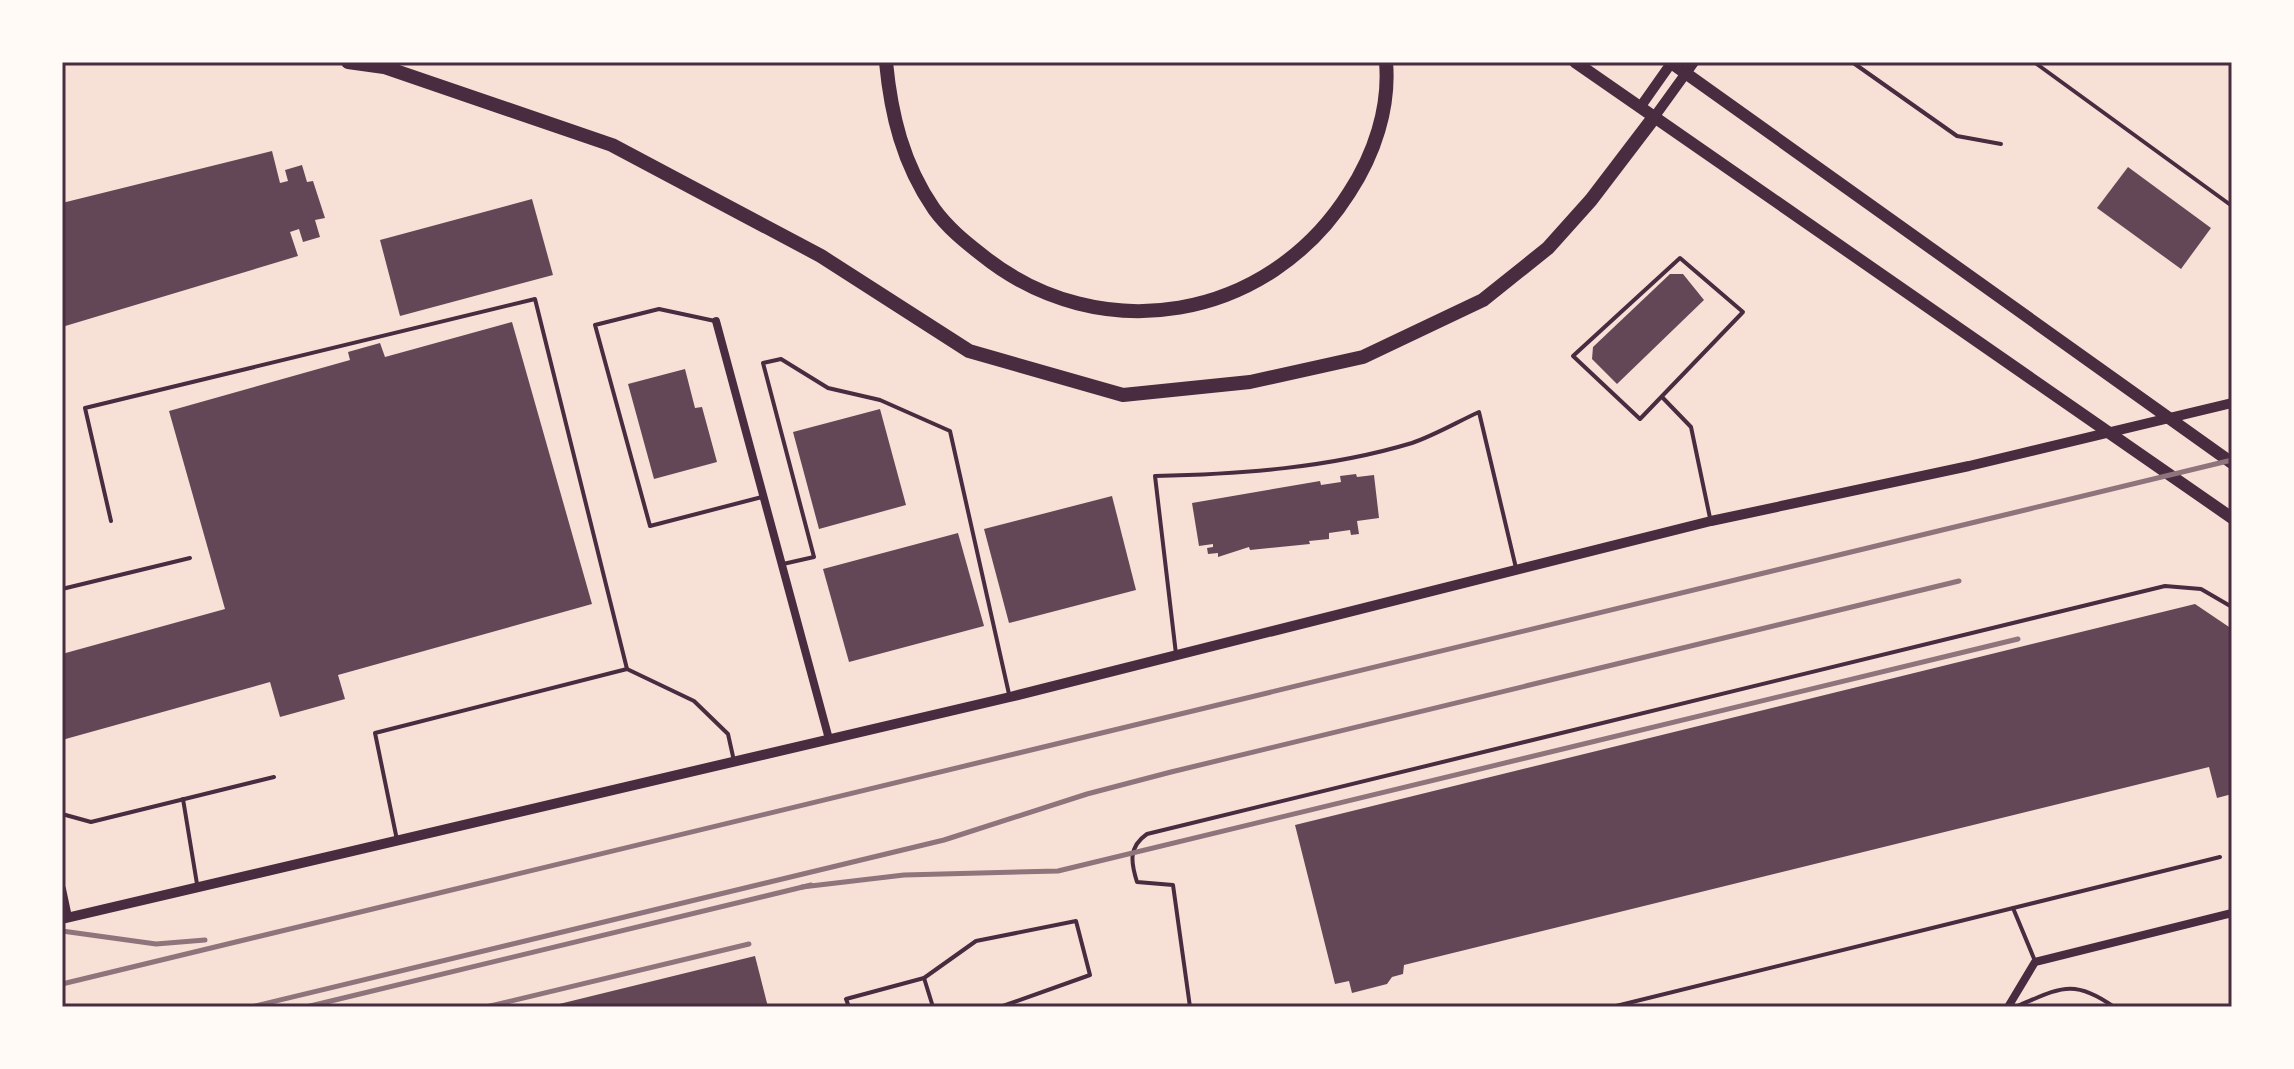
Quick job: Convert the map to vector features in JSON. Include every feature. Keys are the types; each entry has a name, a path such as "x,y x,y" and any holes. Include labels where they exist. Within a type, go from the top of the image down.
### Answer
{"highway":[{"path":"348,62 384,67 612,145 821,256 969,351 1123,395 1250,382 1363,357 1483,300 1548,248 1591,200 1655,116"},
{"path":"886,62 891,115 910,168 934,209 954,233 1013,280 1039,293 1107,311 1162,311 1214,300 1287,264 1332,220 1364,170 1375,142 1388,83 1386,62"}],"main road":[{"path":"1575,62 2232,518"},
{"path":"1671,62 2232,463"}],"street":[{"path":"1641,106 1671,62"},
{"path":"1655,116 1694,62"},
{"path":"716,321 829,739"},
{"path":"62,889 65,918 198,889 1010,697 1711,521 1969,466 2232,403"},
{"path":"2008,1007 2035,962 2232,913"}],"lane":[{"path":"1852,62 1957,136 2001,144"},
{"path":"2034,62 2232,206"},
{"path":"1680,258 1743,312 1662,397 1640,419 1573,356 1680,258"},
{"path":"111,521 85,408 535,299 627,669"},
{"path":"716,321 659,309 595,325 650,526 764,497"},
{"path":"783,564 814,557 763,363 781,359 828,388 880,400 950,431 1010,697"},
{"path":"1662,397 1691,427 1711,521"},
{"path":"1176,656 1155,476 1229,474 1319,464 1414,442 1479,412 1516,568"},
{"path":"62,589 190,558"},
{"path":"1190,1007 1173,885 1137,882 1131,862 1137,840 1147,834 2165,586 2201,589 2232,607"},
{"path":"398,842 375,733 627,669 694,701 728,734 734,761"},
{"path":"62,814 91,822 274,777"},
{"path":"183,799 198,889"},
{"path":"1612,1007 2220,857"},
{"path":"2013,908 2035,962"},
{"path":"849,1007 846,999 924,978 976,941 1076,921 1090,975 1000,1007"},
{"path":"924,978 933,1007"},
{"path":"2015,1007 2075,987 2091,990 2114,1007"}],"building":[{"path":"272,151 280,183 288,181 285,170 302,165 307,182 313,181 325,218 315,220 320,237 303,242 299,229 290,232 298,256 62,327 62,203"},
{"path":"2128,167 2211,228 2181,269 2097,208"},
{"path":"532,199 553,275 400,316 380,240"},
{"path":"1670,274 1683,274 1704,300 1617,384 1592,359 1593,347"},
{"path":"512,322 592,604 338,675 345,699 280,717 270,682 62,740 62,654 225,609 169,411 350,360 348,352 380,343 385,357"},
{"path":"685,369 695,408 702,407 717,462 654,479 628,384"},
{"path":"880,409 906,505 819,529 793,432"},
{"path":"1356,474 1357,477 1374,475 1379,518 1357,521 1359,534 1351,535 1350,530 1329,533 1329,539 1309,541 1310,544 1250,550 1249,547 1218,557 1218,553 1208,554 1207,548 1213,547 1213,544 1199,546 1192,503 1320,481 1321,485 1341,482 1340,476"},
{"path":"1112,496 1136,590 1009,623 984,529"},
{"path":"958,533 984,626 849,662 823,569"},
{"path":"2195,604 2232,629 2232,794 2217,798 2209,767 1404,965 1403,974 1392,977 1387,984 1352,993 1349,981 1335,984 1295,825"},
{"path":"755,956 768,1007 551,1007 551,1006"}],"railway":[{"path":"62,984 2232,460"},
{"path":"251,1007 944,840 1087,794 1171,772 1959,581"},
{"path":"802,887 904,875 1058,871 2018,639"},
{"path":"306,1007 811,885"},
{"path":"62,931 156,944 205,940"},
{"path":"486,1007 749,944"}]}
